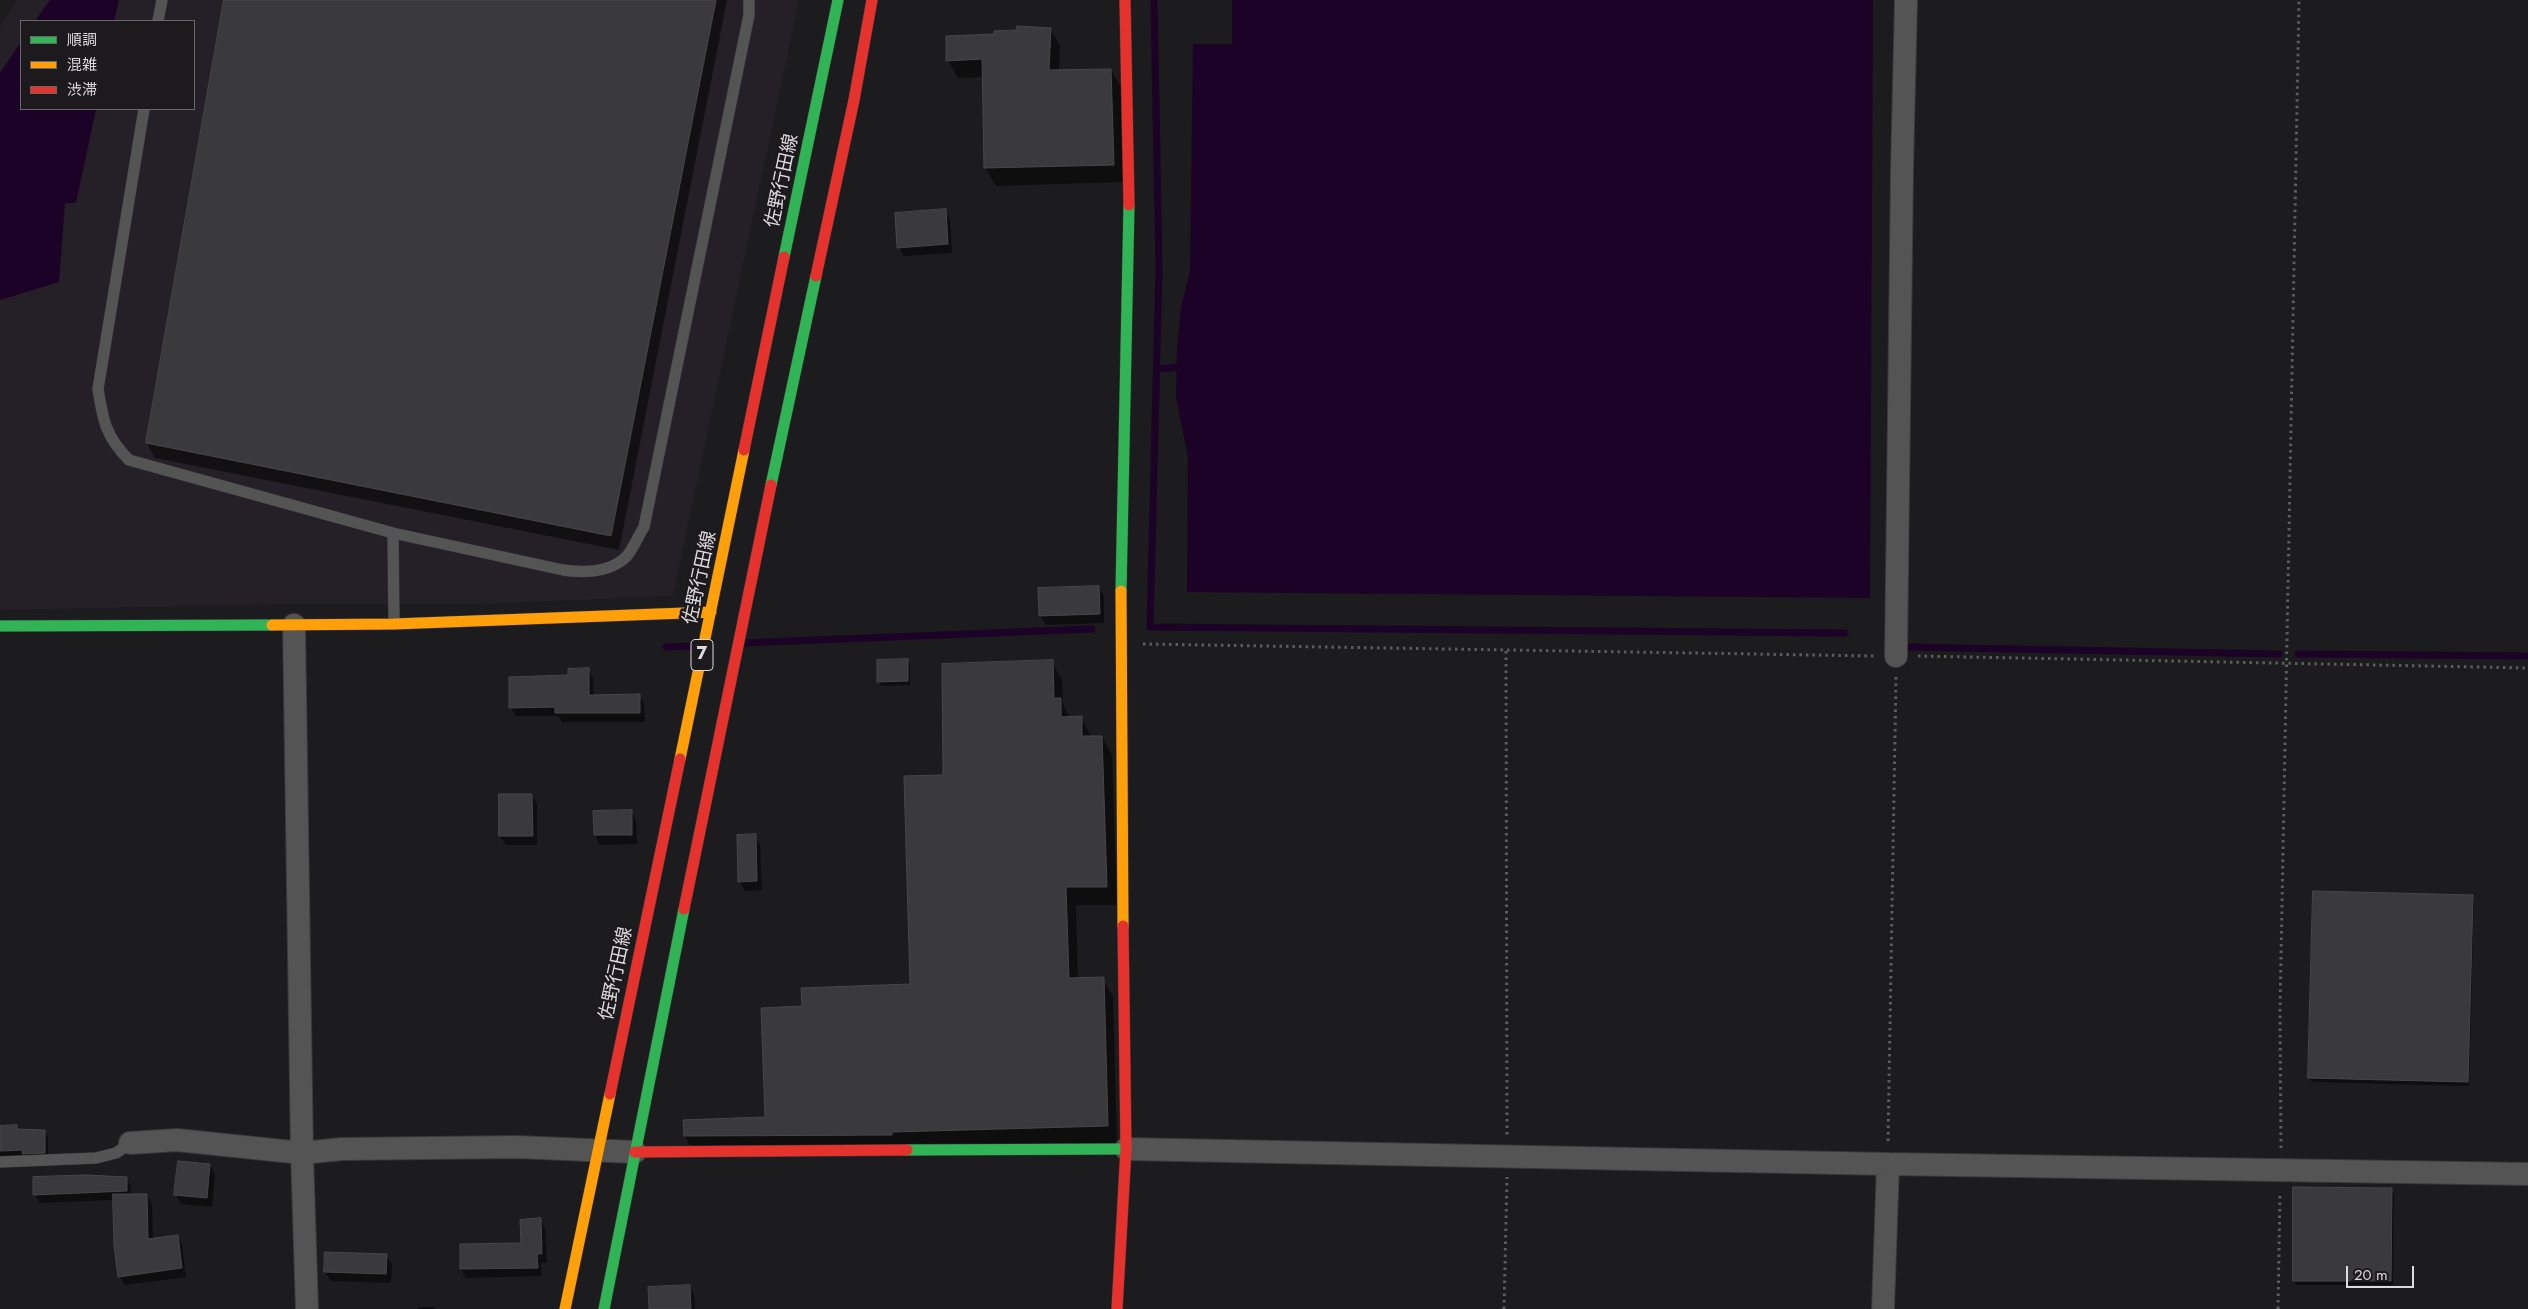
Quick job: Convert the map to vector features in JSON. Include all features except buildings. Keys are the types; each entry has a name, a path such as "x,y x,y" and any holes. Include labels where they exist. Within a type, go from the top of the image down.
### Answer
{"main road":[{"name":"佐野行田線","path":"565,1309 838,0"},
{"name":"7","path":"604,1309 742,621 850,119 872,0"},
{"path":"1118,1309 1126,1149 1120,644 1130,179 1125,0"},
{"path":"0,626 394,624 711,612"},
{"path":"635,1152 1126,1149"}],"street":[{"path":"1896,656 1906,0"},
{"path":"294,625 302,1153 307,1309"},
{"path":"130,1143 177,1140 302,1153 342,1149 517,1147 635,1152"},
{"path":"1126,1149 2528,1174"},
{"path":"1883,1309 1888,1164"}],"lane":[{"path":"158,20 162,0"},
{"path":"144,110 98,389 103,422 114,444 130,460 392,533 563,570 584,573 607,569 626,557 644,527 749,15 749,0"},
{"path":"392,533 394,624"},
{"path":"0,1162 96,1158 116,1153 130,1143"}],"path":[{"path":"2278,1309 2281,1170 2280,1011 2299,0"},
{"path":"1120,644 2528,668"},
{"path":"1504,1309 1507,1155 1506,652"},
{"path":"1888,1164 1896,656"}],"shaded area":[{"path":"17,0 799,0 673,596 480,604 298,604 0,610 0,27"},
{"path":"50,0 119,0 114,20 36,20"},
{"path":"1232,0 1873,0 1870,598 1187,592 1188,457 1176,397 1177,349 1181,308 1190,271 1193,44 1232,44"},
{"path":"20,43 20,110 96,110 76,203 65,203 59,282 0,300 0,73"}],"waterway":[{"path":"1154,0 1159,270 1150,627 1845,633"},
{"path":"1157,369 1185,367"},
{"path":"742,643 1092,629"},
{"path":"666,647 697,646"},
{"path":"1906,647 2279,654"},
{"path":"2298,654 2528,656"}],"traffic: fast":[{"path":"784,257 838,0"},
{"path":"1121,591 1129,205"},
{"path":"771,485 816,276"},
{"path":"0,626 272,625"},
{"path":"604,1309 684,909"},
{"path":"907,1150 1126,1149"}],"traffic: slow":[{"path":"680,759 744,450"},
{"path":"1121,591 1123,926"},
{"path":"272,625 394,624 711,612"},
{"path":"565,1309 610,1094"}],"traffic: jam":[{"path":"816,276 854,100 872,0"},
{"path":"1125,0 1129,205"},
{"path":"744,450 784,257"},
{"path":"684,909 771,485"},
{"path":"610,1094 680,759"},
{"path":"1117,1309 1126,1149 1123,926"},
{"path":"635,1152 907,1150"}]}
